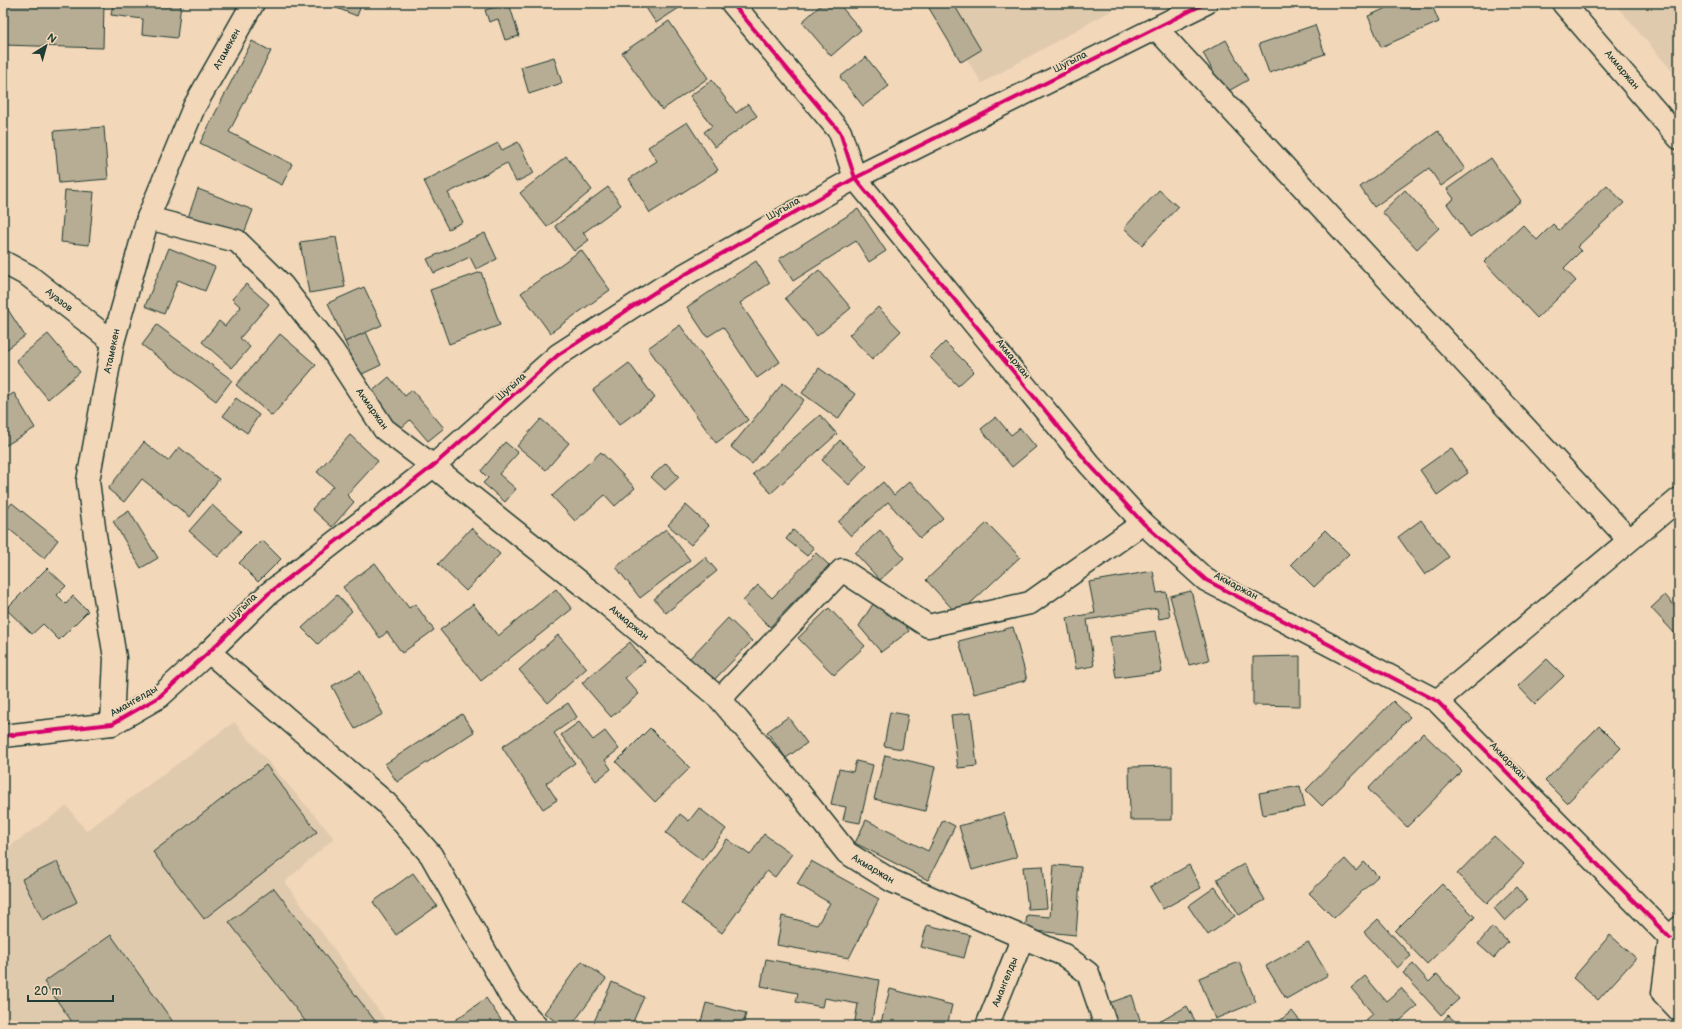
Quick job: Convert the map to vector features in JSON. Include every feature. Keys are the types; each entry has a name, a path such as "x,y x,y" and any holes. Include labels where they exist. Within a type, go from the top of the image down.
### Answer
{"street":[{"name":"Атамекен","path":"112,724 115,658 95,535 88,481 112,342 148,218 194,107 253,3"},
{"path":"732,3 840,132 855,178"},
{"name":"Шугыла","path":"209,652 268,594 433,466 558,355 663,287 855,178 1206,3"},
{"name":"Акмаржан","path":"1563,3 1679,138"},
{"path":"1156,28 1629,540"},
{"name":"Акмаржан","path":"855,178 1089,464 1143,523 1206,580 1437,700 1674,933"},
{"name":"Акмаржан","path":"148,218 237,241 282,285 332,351 384,430 433,466 609,606 720,699 794,786 847,853 892,881 1064,955 1088,973 1106,1026"},
{"name":"Ауэзов","path":"3,262 29,276 112,342"},
{"path":"1437,700 1679,499"},
{"path":"720,699 842,570 928,626 1030,603 1143,523"},
{"path":"209,652 386,803 431,855 511,997 536,1026"},
{"name":"Амангелды","path":"4,732 112,724 159,697 209,652"},
{"path":"1674,933 1663,993 1679,1010"},
{"name":"Амангелды","path":"987,1026 1023,937"}],"shaded area":[{"path":"931,3 1125,3 982,83"},
{"path":"1614,3 1679,3 1679,79"},
{"path":"234,722 334,838 285,882 390,1026 3,1026 3,851 67,806 86,831"}],"building":[{"path":"3,3 104,3 103,48 3,45"},
{"path":"113,3 181,4 177,38 142,34 143,19 111,15"},
{"path":"324,3 362,3 357,16"},
{"path":"509,3 519,36 505,40 498,19 489,22 485,10"},
{"path":"643,3 684,3 685,4 656,23"},
{"path":"823,3 838,3 861,30 831,56 802,22"},
{"path":"926,3 953,3 981,50 961,62"},
{"path":"1398,3 1431,3 1439,22 1381,47 1368,16"},
{"path":"669,21 708,78 662,110 622,53"},
{"path":"1315,25 1325,54 1269,73 1259,44"},
{"path":"1226,40 1248,80 1225,93 1203,53"},
{"path":"252,41 271,51 229,132 292,164 282,185 200,143"},
{"path":"554,57 562,83 529,94 521,67"},
{"path":"866,57 889,86 863,106 840,77"},
{"path":"712,80 736,113 748,104 757,116 715,147 704,132 712,126 690,96"},
{"path":"687,122 718,170 650,213 629,179 657,161 648,147"},
{"path":"104,127 108,179 59,183 54,131"},
{"path":"1438,131 1465,169 1441,186 1429,168 1374,207 1360,187"},
{"path":"518,142 534,173 516,182 507,163 448,193 463,222 448,229 424,181 498,143 502,150"},
{"path":"566,156 592,190 547,227 520,193"},
{"path":"1491,158 1521,201 1470,237 1447,204 1454,199 1447,189"},
{"path":"1607,185 1624,203 1577,247 1581,251 1564,268 1576,281 1537,318 1484,262 1523,225 1537,240 1553,224 1559,230"},
{"path":"608,187 621,205 583,233 589,240 574,251 555,226"},
{"path":"198,189 253,210 241,241 187,220"},
{"path":"65,190 94,192 89,245 61,242"},
{"path":"1159,190 1178,207 1142,245 1124,228"},
{"path":"1405,190 1439,228 1417,249 1382,212"},
{"path":"858,209 886,251 869,262 856,241 793,281 779,259"},
{"path":"485,233 497,259 476,269 470,257 434,273 427,259"},
{"path":"336,237 345,287 309,293 300,242"},
{"path":"169,248 215,267 205,291 178,280 164,314 145,306"},
{"path":"581,250 610,290 550,333 521,293"},
{"path":"756,261 770,283 740,303 780,362 757,378 723,327 707,337 687,307"},
{"path":"819,270 851,308 817,336 785,298"},
{"path":"481,272 500,325 449,344 430,290"},
{"path":"246,284 269,304 240,338 250,347 232,368 202,342 219,321 225,326 241,307 232,299"},
{"path":"364,287 382,325 345,342 328,303"},
{"path":"5,305 25,336 3,352 3,307"},
{"path":"878,307 901,331 872,359 849,335"},
{"path":"157,325 232,380 216,401 142,345"},
{"path":"680,325 748,420 716,443 648,348"},
{"path":"366,332 381,365 360,375 345,342"},
{"path":"48,334 80,372 48,399 16,360"},
{"path":"280,334 316,365 272,416 236,385"},
{"path":"945,342 974,371 958,386 930,357"},
{"path":"629,363 655,398 619,425 593,390"},
{"path":"819,368 855,394 838,419 802,393"},
{"path":"389,377 405,396 412,390 444,428 428,441 410,420 400,429 369,394"},
{"path":"783,383 804,400 752,464 731,447"},
{"path":"14,393 35,428 3,447 3,399"},
{"path":"236,398 259,415 247,433 223,416"},
{"path":"820,415 837,434 771,493 753,474"},
{"path":"996,417 1011,435 1020,428 1036,447 1012,467 981,429"},
{"path":"541,419 569,443 546,470 517,446"},
{"path":"350,435 378,461 347,495 354,502 332,527 312,509 333,486 317,472"},
{"path":"840,440 867,466 849,485 822,460"},
{"path":"144,442 168,461 179,447 219,479 190,517 142,479 124,502 108,489"},
{"path":"505,442 518,453 499,474 516,489 505,502 483,483 488,478 481,471"},
{"path":"1451,448 1468,473 1437,495 1420,470"},
{"path":"601,452 635,488 615,506 605,495 575,521 552,496"},
{"path":"666,463 679,477 665,490 651,477"},
{"path":"910,481 943,518 920,538 888,502 851,536 838,522 883,482 894,495"},
{"path":"12,503 58,540 44,558 3,524 3,513"},
{"path":"212,505 241,531 218,557 189,531"},
{"path":"686,505 709,526 691,545 668,525"},
{"path":"129,511 158,558 141,568 113,521"},
{"path":"1421,520 1449,557 1425,575 1398,537"},
{"path":"987,523 1020,557 958,615 926,580"},
{"path":"471,528 500,554 466,591 438,564"},
{"path":"666,529 690,560 640,598 616,567"},
{"path":"793,530 814,548 807,556 786,539"},
{"path":"880,530 904,558 880,580 855,553"},
{"path":"1325,530 1349,554 1314,587 1291,564"},
{"path":"262,540 281,559 258,582 239,563"},
{"path":"816,553 829,565 770,627 743,601 758,585 772,598"},
{"path":"705,557 717,571 666,613 654,599"},
{"path":"375,563 409,608 415,604 434,630 402,653 387,632 380,638 343,587"},
{"path":"47,568 66,586 57,595 66,604 73,596 88,611 59,640 43,624 32,634 6,609"},
{"path":"1153,571 1157,593 1166,592 1170,617 1159,619 1157,608 1087,620 1094,666 1076,669 1067,618 1095,613 1089,582"},
{"path":"556,589 572,609 481,681 440,630 473,604 498,636"},
{"path":"1191,591 1209,660 1189,665 1170,596"},
{"path":"337,595 352,611 318,644 302,628"},
{"path":"1665,595 1679,611 1679,638 1651,608"},
{"path":"873,604 898,614 909,631 881,652 859,626"},
{"path":"829,608 865,646 834,675 798,638"},
{"path":"728,618 752,641 712,682 688,660"},
{"path":"1013,627 1027,680 974,694 959,641"},
{"path":"1155,631 1162,672 1116,678 1110,637"},
{"path":"558,635 587,668 548,703 519,670"},
{"path":"630,642 645,661 625,678 639,694 611,717 582,683"},
{"path":"1300,656 1300,706 1253,705 1253,657"},
{"path":"1547,659 1564,676 1535,704 1518,686"},
{"path":"360,671 383,714 355,729 332,686"},
{"path":"1393,701 1410,717 1322,806 1306,790"},
{"path":"568,703 577,717 554,733 575,763 546,783 557,800 543,809 502,747"},
{"path":"890,712 908,715 902,749 884,746"},
{"path":"971,713 977,766 958,768 951,715"},
{"path":"462,714 474,732 397,782 385,764"},
{"path":"788,717 807,743 786,758 767,732"},
{"path":"579,722 593,740 605,731 619,749 605,760 611,769 596,781 561,735"},
{"path":"1599,726 1621,748 1567,803 1545,781"},
{"path":"650,728 690,768 655,802 616,762"},
{"path":"1423,733 1462,771 1407,827 1368,789"},
{"path":"885,755 935,767 925,811 874,799"},
{"path":"856,761 873,765 860,823 843,820 846,807 831,804 839,769 853,772"},
{"path":"266,765 317,832 204,919 153,852"},
{"path":"1172,766 1172,820 1130,820 1129,767"},
{"path":"1300,786 1305,807 1263,815 1259,793"},
{"path":"699,808 726,829 702,860 666,833 680,814 689,821"},
{"path":"1004,813 1017,857 972,870 959,826"},
{"path":"866,820 928,851 943,820 955,826 928,880 855,843"},
{"path":"764,834 792,854 775,877 767,871 722,933 681,903 727,839 750,855"},
{"path":"1494,836 1524,864 1487,903 1457,874"},
{"path":"1345,859 1356,871 1364,862 1378,876 1334,918 1309,893"},
{"path":"811,861 879,899 849,958 777,945 782,916 817,925 830,903 797,884"},
{"path":"57,862 77,902 43,920 22,879"},
{"path":"1244,864 1265,900 1239,915 1217,879"},
{"path":"1054,865 1081,867 1076,935 1025,930 1027,915 1050,917"},
{"path":"1189,865 1201,888 1163,909 1150,887"},
{"path":"1043,866 1047,908 1028,909 1023,867"},
{"path":"413,873 437,906 396,935 373,902"},
{"path":"1442,884 1475,917 1427,964 1395,931"},
{"path":"1215,887 1235,916 1208,935 1188,906"},
{"path":"1516,887 1527,900 1505,921 1494,908"},
{"path":"274,888 379,1026 309,1026 229,922"},
{"path":"1378,919 1411,956 1397,968 1364,932"},
{"path":"927,925 970,935 964,958 921,947"},
{"path":"1492,927 1508,942 1494,958 1478,944"},
{"path":"111,935 176,1026 75,1026 44,982"},
{"path":"1610,935 1636,958 1598,1000 1573,978"},
{"path":"1308,942 1328,975 1286,999 1266,966"},
{"path":"1676,957 1679,958 1679,995 1673,994"},
{"path":"766,959 879,980 871,1026 854,1026 858,1004 824,998 822,1007 796,1002 798,993 761,986"},
{"path":"582,961 606,979 571,1026 562,1026 544,1013"},
{"path":"1239,962 1256,1002 1215,1019 1199,978"},
{"path":"1413,964 1429,982 1437,974 1459,999 1441,1015 1403,973"},
{"path":"1365,976 1386,1001 1401,988 1417,1006 1394,1026 1359,1026 1373,1014 1351,988"},
{"path":"612,982 644,997 631,1026 592,1026"},
{"path":"890,989 952,1005 947,1026 928,1022 926,1026 880,1026"},
{"path":"1132,995 1142,1026 1116,1026 1109,1003"},
{"path":"486,998 505,1026 457,1026 454,1021"},
{"path":"706,1003 746,1013 743,1026 700,1026"},
{"path":"1187,1006 1198,1026 1159,1026 1158,1023"},
{"path":"1292,1011 1304,1026 1273,1026"},
{"path":"1448,1015 1460,1026 1439,1026"}],"cycle path":[{"path":"732,3 840,132 855,178 1089,464 1143,523 1206,580 1437,701 1670,938"},
{"path":"3,736 112,724 159,697 209,652 268,594 433,466 558,355 663,287 855,178 1206,3"}]}
